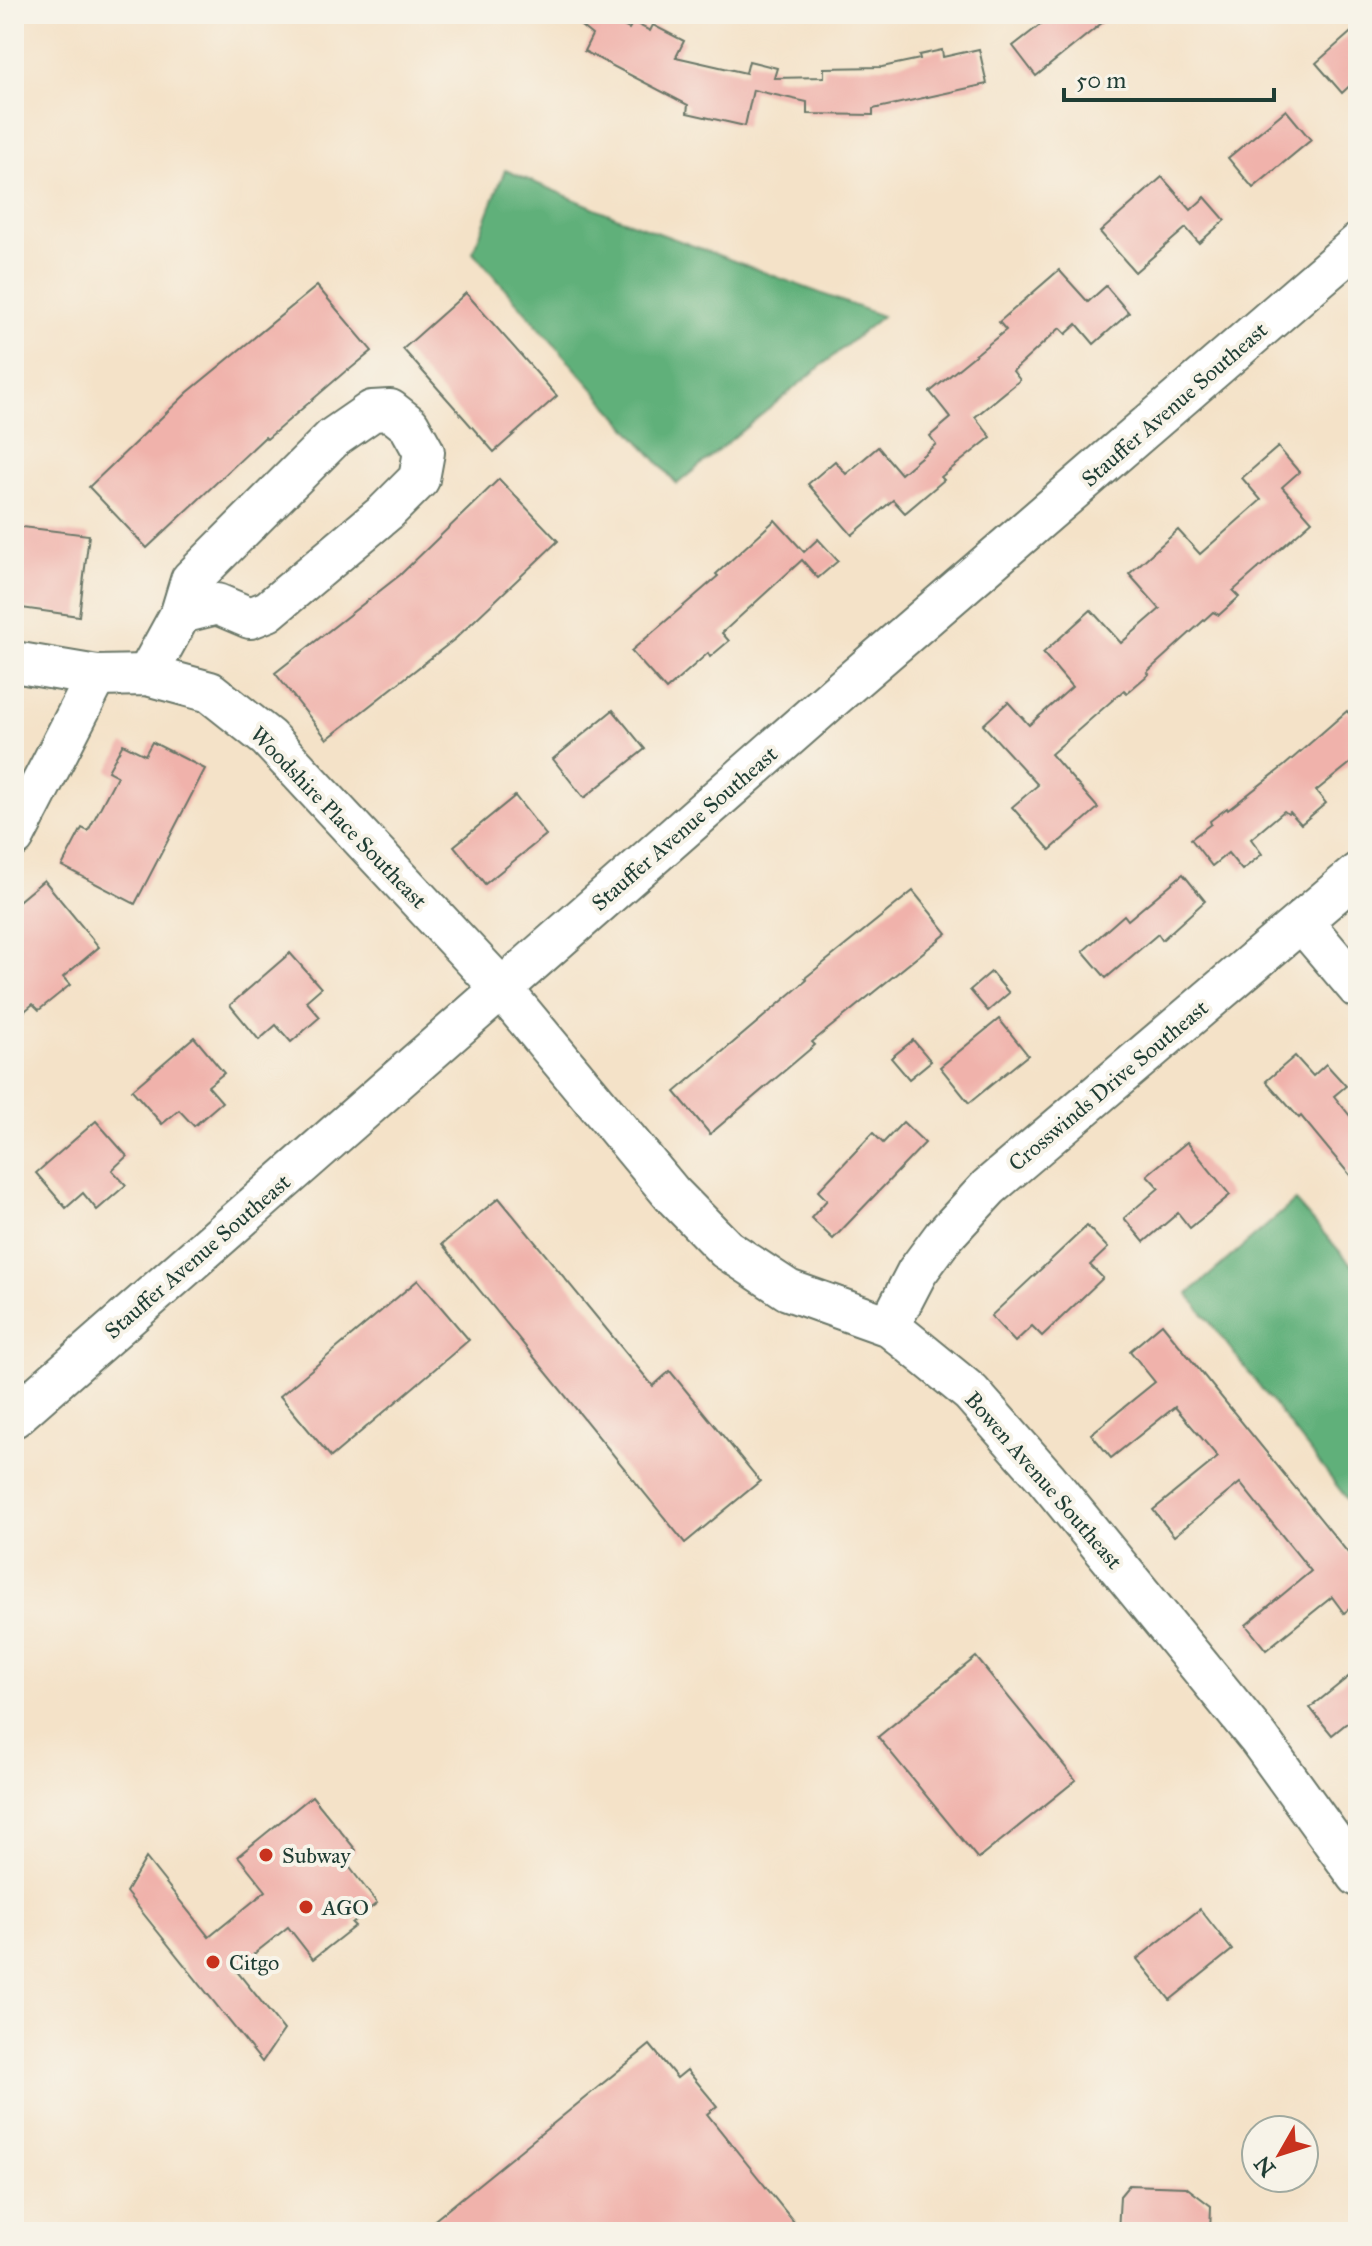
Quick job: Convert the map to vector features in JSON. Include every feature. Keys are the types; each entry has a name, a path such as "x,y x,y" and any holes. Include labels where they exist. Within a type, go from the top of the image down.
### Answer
{"street":[{"name":"Stauffer Avenue Southeast","path":"14,1417 501,988 1358,244"},
{"path":"147,675 181,613 191,580 333,438 372,411 390,410 409,425 424,452 419,479 386,512 268,611 250,618 217,604 181,613"},
{"name":"Woodshire Place Southeast","path":"14,662 97,676 147,675 210,692 268,738 501,988"},
{"path":"14,837 97,676"},
{"name":"Crosswinds Drive Southeast","path":"889,1326 917,1272 943,1237 989,1187 1358,873"},
{"path":"1302,922 1358,988"},
{"name":"Bowen Avenue Southeast","path":"501,988 672,1194 726,1249 788,1290 889,1326 971,1393 1046,1478 1259,1739 1358,1876"}],"green space":[{"path":"505,170 621,219 882,316 677,484 473,252"},
{"path":"1295,1201 1358,1272 1358,1513 1188,1294"}],"building":[{"path":"566,14 600,14 629,29 633,22 650,31 653,25 684,41 676,57 746,73 749,61 777,68 774,78 824,77 824,68 882,67 920,59 919,55 942,50 943,57 979,49 987,84 873,109 873,115 807,114 807,102 753,90 745,126 687,113 688,105 584,51 592,35"},
{"path":"1054,14 1113,14 1036,76 1013,46"},
{"path":"1358,26 1358,78 1342,93 1316,63"},
{"path":"1286,110 1311,140 1253,188 1228,158"},
{"path":"1162,177 1191,210 1205,197 1225,220 1199,243 1186,228 1135,272 1100,232"},
{"path":"1059,270 1088,302 1106,286 1129,313 1094,344 1077,324 1066,334 1060,328 1013,371 1020,380 975,417 991,437 941,477 944,480 905,513 893,500 852,535 808,484 835,461 846,474 878,447 901,474 936,444 930,436 951,418 930,392 1006,330 999,322"},
{"path":"317,286 372,351 267,439 265,437 147,548 89,487 188,392"},
{"path":"466,293 557,396 494,452 403,349"},
{"path":"1278,447 1299,472 1282,487 1312,521 1233,591 1239,597 1219,615 1213,612 1147,672 1149,674 1127,693 1124,690 1051,754 1098,808 1050,850 1012,807 1038,785 983,725 1008,702 1029,725 1072,687 1043,653 1091,610 1121,643 1160,609 1129,574 1178,530 1200,554 1261,500 1242,478"},
{"path":"499,479 558,541 455,639 327,739 275,673 400,575"},
{"path":"775,520 804,552 818,539 838,561 818,578 802,560 722,633 729,641 710,657 708,653 666,690 631,651 718,576 716,574"},
{"path":"14,526 89,535 79,616 14,607"},
{"path":"613,710 645,749 584,798 553,759"},
{"path":"1347,711 1358,724 1358,757 1316,791 1326,803 1301,824 1290,812 1284,811 1251,839 1262,854 1242,870 1228,853 1212,866 1191,839 1211,824 1210,821 1284,766"},
{"path":"152,742 205,769 135,904 62,866 82,828 88,831 117,776 108,771 123,744 145,755"},
{"path":"515,796 546,835 485,884 454,846"},
{"path":"1183,874 1205,901 1162,940 1158,934 1106,978 1083,951 1124,915 1128,920"},
{"path":"44,880 99,947 63,977 70,985 39,1010 33,1004 14,1020 14,905"},
{"path":"913,891 947,933 812,1042 815,1045 710,1134 675,1092 807,980 805,978"},
{"path":"290,953 321,988 306,1001 320,1017 291,1042 276,1025 259,1040 230,1005"},
{"path":"991,972 1009,993 988,1011 970,990"},
{"path":"999,1019 1028,1055 969,1103 940,1067"},
{"path":"194,1037 224,1073 208,1086 222,1102 194,1126 179,1110 162,1124 132,1090"},
{"path":"913,1040 931,1061 909,1079 891,1058"},
{"path":"1295,1056 1313,1076 1326,1064 1346,1086 1334,1096 1358,1126 1358,1185 1301,1116 1299,1118 1266,1081"},
{"path":"96,1121 127,1156 112,1170 126,1185 97,1210 83,1193 66,1208 36,1173"},
{"path":"903,1122 925,1143 833,1239 811,1218 827,1200 818,1191 873,1133 883,1143"},
{"path":"1187,1142 1230,1195 1190,1228 1178,1213 1144,1242 1124,1218 1159,1188 1147,1175"},
{"path":"499,1198 653,1386 670,1371 760,1481 685,1543 442,1244"},
{"path":"1087,1226 1108,1248 1090,1265 1103,1278 1042,1336 1032,1326 1015,1342 991,1316"},
{"path":"418,1280 469,1340 331,1457 280,1396"},
{"path":"1162,1324 1358,1565 1358,1602 1344,1613 1332,1597 1266,1650 1246,1625 1311,1571 1240,1483 1174,1536 1153,1510 1218,1457 1175,1407 1111,1458 1091,1434 1155,1382 1130,1351"},
{"path":"976,1657 1076,1780 978,1859 878,1737"},
{"path":"1358,1669 1358,1714 1332,1735 1310,1708"},
{"path":"312,1796 356,1850 344,1860 377,1903 352,1923 355,1926 313,1959 288,1927 235,1969 284,2030 262,2062 126,1892 146,1858 209,1937 266,1891 238,1856"},
{"path":"1200,1909 1232,1950 1170,2000 1137,1959"},
{"path":"650,2045 677,2078 687,2070 717,2106 707,2114 802,2232 420,2232"},
{"path":"1129,2185 1186,2187 1211,2206 1210,2232 1118,2232 1120,2196"}],"place":[{"name":"Subway","path":"266,1855"},
{"name":"AGO","path":"306,1907"},
{"name":"Citgo","path":"213,1962"}]}
